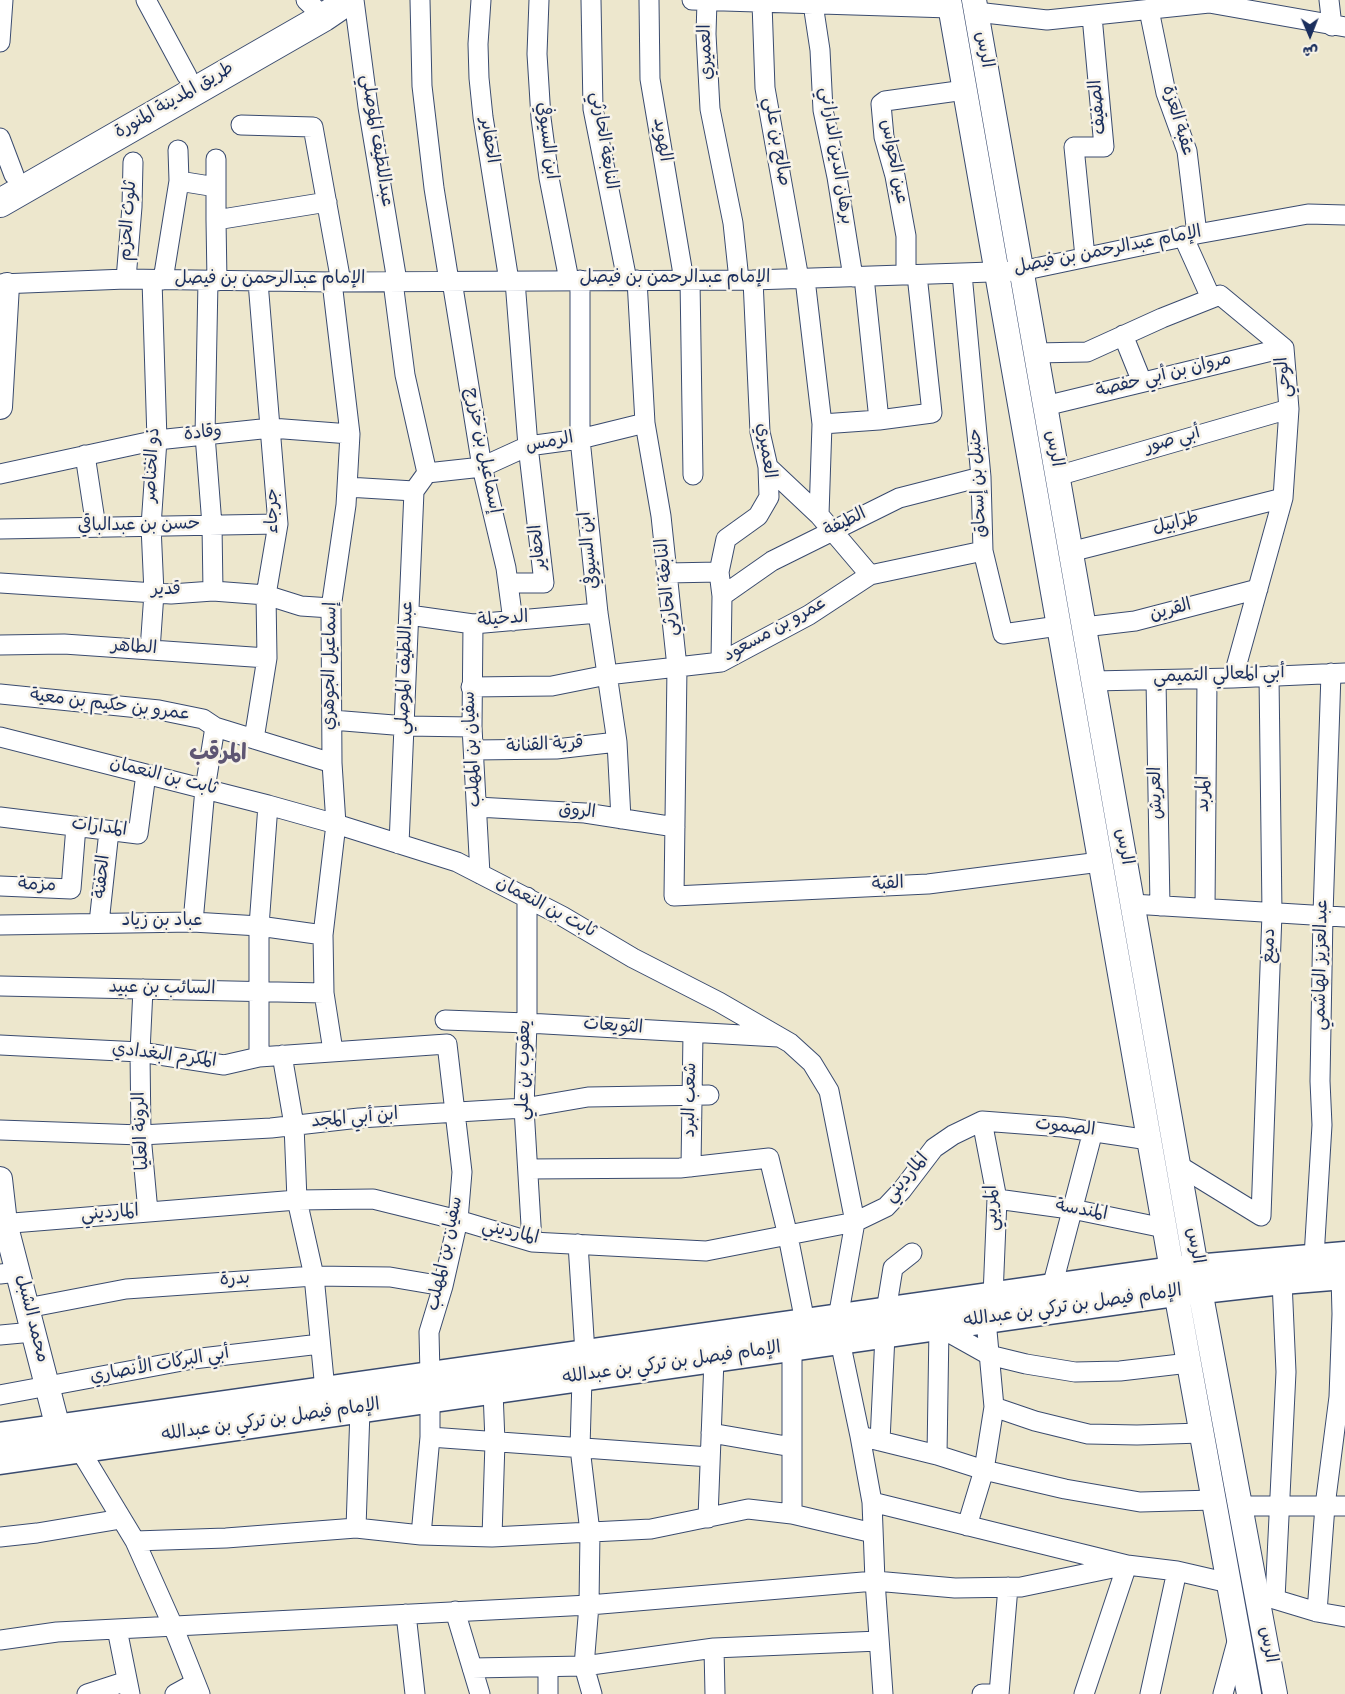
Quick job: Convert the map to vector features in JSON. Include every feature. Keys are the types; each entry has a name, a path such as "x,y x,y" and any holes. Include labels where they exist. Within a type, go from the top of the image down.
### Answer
{"main road":[{"name":"طريق المدينة المنورة","path":"0,203 61,170 187,76 315,6 349,0"},
{"name":"طريق المدينة المنورة","path":"7,179 124,122 315,6"},
{"name":"الإمام فيصل بن تركي بن عبدالله","path":"886,1323 939,1327 986,1320 1186,1280 1314,1258 1344,1269"},
{"name":"الإمام فيصل بن تركي بن عبدالله","path":"0,1436 325,1390 430,1388 493,1391 584,1366 714,1359 792,1348 839,1329 886,1323 993,1296 1052,1287 1186,1280 1282,1281 1344,1269"},
{"name":"الإمام فيصل بن تركي بن عبدالله","path":"0,1461 360,1410 430,1388 584,1366 805,1322 839,1329"}],"street":[{"path":"0,42 3,0"},
{"path":"146,0 187,76"},
{"name":"عبداللطيف الموصلي","path":"354,0 368,107 395,282 405,375 427,473"},
{"name":"إسماعيل بن خزرج","path":"420,0 422,86 434,188 482,467 508,583 513,621"},
{"name":"الحفاير","path":"481,0 478,44 483,117 512,281 544,583 508,583"},
{"name":"ابن السيوفي","path":"539,0 537,54 541,118 549,178 574,280 580,439 598,613 617,742 621,819"},
{"name":"النابغة الحارثي","path":"591,0 594,109 632,280 645,423 661,516 677,667 674,896"},
{"name":"الهويد","path":"649,0 650,79 687,280 693,476"},
{"path":"700,1 814,4 950,4"},
{"name":"العميري","path":"700,1 706,34 710,109 732,223 746,280 760,432 768,467 769,497 758,516 726,539 719,572 722,596 720,662"},
{"name":"صالح بن علي","path":"762,3 765,88 802,279 822,424 819,515"},
{"path":"975,6 1047,20 1092,16 1123,6 1149,10 1209,3 1336,13"},
{"name":"برهان الدين الداراني","path":"814,4 820,50 823,110 859,277 879,420"},
{"name":"الرس","path":"950,4 1164,1228 1186,1280 1240,1506 1266,1596 1275,1694"},
{"name":"الرس","path":"975,6 1178,1164 1186,1280 1188,1363 1249,1694"},
{"name":"عقبة العزة","path":"1149,10 1166,93 1188,151 1190,235 1211,298"},
{"name":"الصفيف","path":"1085,257 1074,147 1104,147 1092,16"},
{"name":"عين الحواس","path":"822,424 879,420 932,413 906,236 895,176 884,137 881,104 886,101 965,90"},
{"name":"إسماعيل الجوهري","path":"242,125 313,127 327,202 336,282 350,434 347,487 331,608 332,762 336,824 323,935 324,993 333,1050"},
{"path":"0,138 7,179"},
{"name":"ذو الخناصر","path":"150,650 154,593 151,526 157,440 157,280 179,181 178,150"},
{"path":"213,591 212,525 205,435 216,220 216,159"},
{"name":"ثلوث الحزم","path":"126,279 132,207 133,162"},
{"path":"179,181 216,187"},
{"path":"216,220 327,202"},
{"name":"الإمام عبدالرحمن بن فيصل","path":"4,284 126,279 258,282 746,280 1021,271 1190,235 1308,214 1345,215"},
{"name":"حنبل بن إسحاق","path":"962,274 981,477 983,551 1003,634 1058,626"},
{"name":"جرجاء","path":"254,739 267,658 266,595 278,524 258,282"},
{"path":"0,407 4,284"},
{"name":"الوحي","path":"1211,298 1220,295 1284,348 1289,409 1283,498 1233,678"},
{"path":"1035,353 1087,352 1211,298"},
{"path":"1123,335 1142,382"},
{"name":"مروان بن أبي حفصة","path":"1045,406 1284,348"},
{"name":"أبي صور","path":"1057,476 1289,409"},
{"name":"الرمس","path":"427,473 482,467 528,446 580,439 645,423"},
{"name":"وقادة","path":"0,474 85,454 157,440 271,428 350,434"},
{"path":"85,454 96,527"},
{"path":"768,467 819,515 870,576"},
{"path":"347,487 414,491 427,473"},
{"name":"الطيفة","path":"722,596 772,561 899,498 981,477"},
{"name":"عبداللطيف الموصلي","path":"399,844 406,726 414,491"},
{"name":"طرابيل","path":"1070,552 1283,498"},
{"name":"حسن بن عبدالباقي","path":"0,529 278,524"},
{"name":"عمرو بن مسعود","path":"471,687 552,686 607,675 720,662 810,615 870,576 983,551"},
{"path":"667,573 719,572"},
{"name":"قدير","path":"0,583 171,594 213,591 266,595 301,606 331,608"},
{"name":"القرين","path":"1084,628 1135,621 1258,589"},
{"name":"الدحيلة","path":"409,615 473,624 598,613"},
{"name":"سفيان بن المهلب","path":"473,624 472,728 480,874"},
{"name":"الطاهر","path":"0,645 64,644 267,658"},
{"name":"أبي المعالي التميمي","path":"1093,681 1207,679 1338,673"},
{"name":"عبدالعزيز الهاشمي","path":"1314,1258 1322,1125 1320,1082 1323,915 1338,673"},
{"name":"دميغ","path":"1178,1164 1261,1216 1272,913 1269,676"},
{"name":"المربد","path":"1205,908 1207,679"},
{"name":"العريش","path":"1156,680 1160,906"},
{"name":"عمرو بن حكيم بن معية","path":"0,694 159,710 203,719 215,727 332,762"},
{"path":"332,720 406,726 472,728"},
{"path":"193,922 205,789 215,727"},
{"name":"ثابت بن النعمان","path":"0,737 268,805 457,862 562,916 633,958 719,1002 790,1043 812,1063 829,1091 855,1222 839,1329"},
{"name":"قرية القنانة","path":"474,750 556,749 617,742"},
{"name":"المدارات","path":"0,816 138,834 146,774"},
{"path":"259,1057 259,926 268,805"},
{"name":"الروق","path":"477,807 585,813 675,827"},
{"name":"مزمة","path":"0,886 71,889 76,826"},
{"name":"الحفنة","path":"99,923 109,831"},
{"name":"القبة","path":"674,896 928,884 1100,862"},
{"name":"يعقوب بن علي","path":"526,898 527,1022 524,1108 532,1242"},
{"path":"1132,904 1345,916"},
{"name":"عباد بن زياد","path":"0,925 193,922 259,926 323,935"},
{"name":"السائب بن عبيد","path":"0,986 324,993"},
{"name":"الرونة العليا","path":"143,989 140,1052 141,1135 148,1212"},
{"name":"الثويعات","path":"445,1020 527,1022 781,1038"},
{"name":"شعب البرد","path":"692,1167 700,1095 693,1033"},
{"name":"سفيان بن المهلب","path":"421,1535 430,1437 429,1332 443,1286 458,1220 462,1172 447,1044"},
{"name":"المكرم البغدادي","path":"0,1045 140,1052 224,1065 259,1057 333,1050 447,1044"},
{"path":"282,1055 294,1125 297,1200 314,1276 325,1390"},
{"name":"ابن أبي المجد","path":"0,1130 141,1135 294,1125 359,1118 524,1108 588,1097 700,1095"},
{"name":"الصموت","path":"982,1121 1062,1127 1149,1140"},
{"name":"المارديني","path":"3,1224 297,1200 373,1199 458,1220 532,1242 706,1251 855,1222 886,1207 902,1190 934,1148 954,1135 982,1121"},
{"name":"المريبي","path":"982,1121 998,1199 993,1296"},
{"path":"1052,1287 1093,1131"},
{"path":"528,1169 692,1167 769,1158 788,1236 805,1322"},
{"name":"محمد الشبل","path":"0,1179 9,1273 27,1308 58,1428"},
{"name":"المندسة","path":"998,1199 1072,1209 1164,1228"},
{"path":"578,1244 584,1366 580,1448 590,1532 589,1604 584,1666 592,1694"},
{"path":"880,1441 886,1323 893,1268 912,1253"},
{"path":"1317,1612 1325,1506 1340,1397 1344,1269"},
{"name":"بدرة","path":"27,1308 126,1289 314,1276 390,1277 443,1286"},
{"path":"1282,1281 1286,1372 1281,1506 1266,1596 1317,1612 1345,1617"},
{"path":"967,1526 984,1470 994,1407 986,1320"},
{"path":"937,1455 939,1327 989,1355 1026,1364 1075,1372 1120,1371 1188,1363"},
{"path":"839,1329 872,1502 875,1581 883,1694"},
{"path":"0,1336 33,1332"},
{"name":"أبي البركات الأنصاري","path":"0,1396 193,1359 320,1344"},
{"path":"792,1348 792,1514"},
{"path":"708,1518 714,1359"},
{"path":"492,1537 495,1442 493,1391"},
{"path":"994,1407 1035,1421 1088,1434 1202,1434"},
{"path":"356,1528 360,1410"},
{"path":"711,1433 792,1447"},
{"path":"860,1436 937,1455 984,1470 1064,1489 1140,1502 1214,1500"},
{"path":"430,1437 710,1457"},
{"path":"80,1450 135,1542 173,1626 197,1688 175,1694"},
{"path":"872,1502 1127,1564 1176,1571 1229,1583"},
{"path":"1240,1506 1345,1506"},
{"path":"135,1542 226,1538 356,1528 421,1535 492,1537 651,1529 748,1509 792,1514 873,1533"},
{"path":"0,1537 121,1519"},
{"path":"0,1640 57,1632 589,1604 875,1581 954,1588 1022,1587 1127,1564"},
{"path":"1084,1694 1127,1564"},
{"path":"1150,1694 1176,1571"},
{"path":"982,1694 999,1694 1008,1587"},
{"path":"455,1611 480,1694"},
{"path":"406,1614 415,1694"},
{"path":"87,1694 128,1687 117,1629"},
{"path":"1223,1694 1238,1634"},
{"path":"472,1668 584,1666 714,1648 879,1641"},
{"path":"714,1648 715,1694"},
{"path":"548,1667 548,1694"}],"district":[{"name":"المرقب","path":"218,756"}]}
